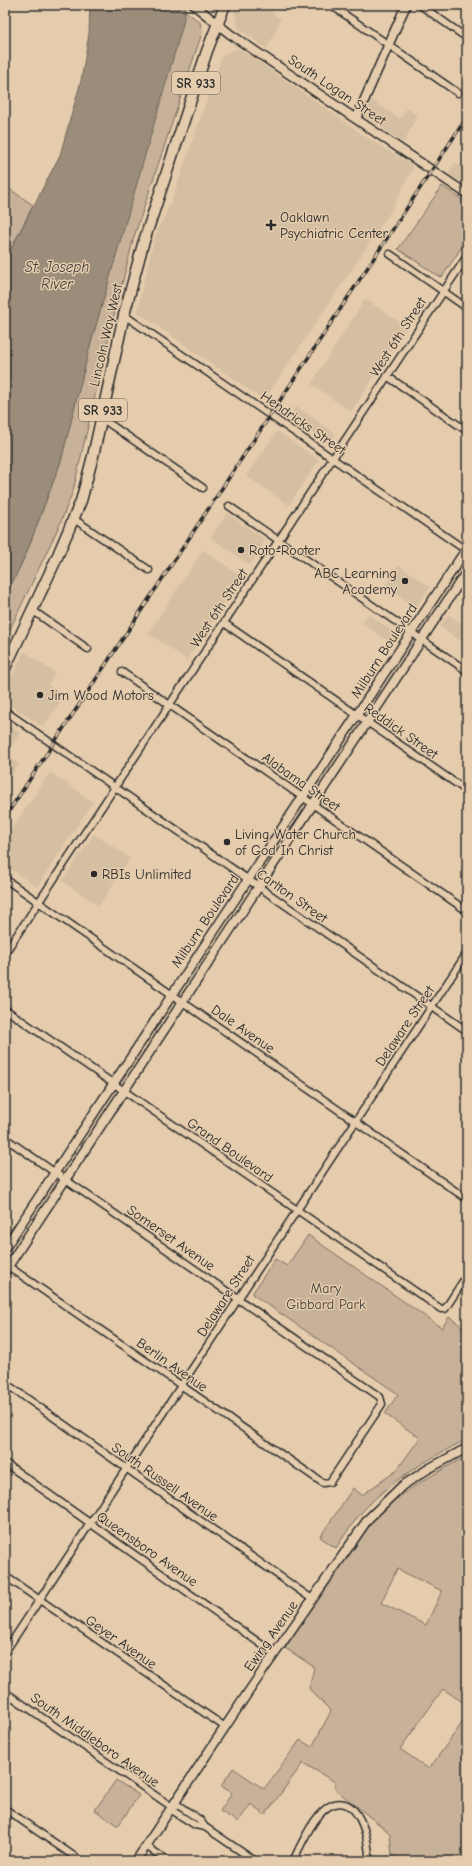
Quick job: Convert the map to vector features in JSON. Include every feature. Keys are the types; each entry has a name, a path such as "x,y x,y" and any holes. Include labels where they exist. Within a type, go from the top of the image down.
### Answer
{"main road":[{"name":"Lincoln Way West","path":"5,668 74,519 87,482 124,315 142,244 218,23 226,5"}],"street":[{"name":"South Logan Street","path":"194,5 230,33 467,194"},
{"path":"331,5 388,46 458,93"},
{"path":"356,119 406,5"},
{"path":"420,5 467,38"},
{"path":"390,254 467,308"},
{"name":"West 6th Street","path":"5,953 467,256"},
{"name":"Hendricks Street","path":"124,315 467,549"},
{"path":"387,376 467,431"},
{"path":"101,418 203,488"},
{"path":"229,506 467,671"},
{"path":"74,519 149,570"},
{"name":"Milburn Boulevard","path":"5,1248 467,549"},
{"name":"Milburn Boulevard","path":"6,1267 467,571"},
{"path":"32,610 88,649"},
{"name":"Reddick Street","path":"224,623 467,791"},
{"name":"Alabama Street","path":"122,672 467,911"},
{"name":"Carlton Street","path":"5,711 114,788 467,1031"},
{"name":"Dale Avenue","path":"5,879 467,1199"},
{"name":"Delaware Street","path":"5,1652 467,953"},
{"name":"Grand Boulevard","path":"5,1009 443,1310 467,1276"},
{"name":"Somerset Avenue","path":"5,1138 380,1397 382,1404 332,1479 326,1483"},
{"name":"Berlin Avenue","path":"6,1267 181,1385 319,1481 326,1483"},
{"name":"South Russell Avenue","path":"5,1383 312,1600"},
{"name":"Ewing Avenue","path":"136,1861 224,1727 362,1528 380,1506 413,1478 467,1448"},
{"name":"Queensboro Avenue","path":"5,1463 275,1654"},
{"name":"Geyer Avenue","path":"5,1576 224,1727"},
{"name":"South Middleboro Avenue","path":"5,1692 172,1806 200,1820 204,1826 255,1861"},
{"path":"293,1861 304,1837 318,1817 327,1808 336,1804 347,1806 360,1818 370,1847 369,1861"},
{"path":"5,1809 81,1861"},
{"path":"146,1846 168,1861"}],"shaded area":[{"path":"237,5 262,5 281,19 267,49 239,29 234,11"},
{"name":"Oaklawn Psychiatric Center","path":"235,49 242,50 371,140 414,166 391,211 264,400 137,312 154,239 174,194 222,56"},
{"path":"372,100 400,119 407,108 417,115 404,143 365,116"},
{"path":"455,162 467,171 467,186 448,174"},
{"path":"365,299 407,327 351,412 311,384"},
{"path":"296,406 336,434 329,445 289,417"},
{"path":"277,431 319,460 289,505 246,476"},
{"path":"227,513 266,540 250,565 211,538"},
{"path":"203,550 242,577 187,660 148,633"},
{"path":"399,565 430,587 416,608 385,586"},
{"path":"368,614 398,635 392,644 362,623"},
{"path":"448,614 467,627 467,645 440,627"},
{"path":"24,651 55,673 48,685 64,696 43,727 5,701 5,691"},
{"path":"5,723 20,733 5,755"},
{"path":"5,755 19,764 5,786"},
{"path":"50,772 93,802 37,887 5,865 5,839"},
{"path":"94,834 130,858 99,906 62,881"}],"green space":[{"path":"185,11 200,22 202,33 134,237 113,319 73,491 60,524 5,640 5,598 26,554 61,461 90,346"},
{"path":"5,186 33,205 10,251 5,267"},
{"path":"442,186 467,203 467,239 442,277 438,276 398,249"},
{"name":"Mary Gibbard Park","path":"308,1235 442,1328 449,1317 467,1330 467,1439 422,1464 381,1493 357,1518 336,1548 320,1537 353,1488 362,1495 396,1471 420,1438 385,1414 398,1394 252,1294 275,1259 287,1266"},
{"path":"467,1456 467,1705 443,1689 400,1749 429,1769 467,1716 467,1861 408,1861 392,1856 390,1835 386,1830 335,1789 335,1782 303,1763 265,1815 251,1804 238,1822 220,1811 232,1793 221,1786 233,1768 264,1789 300,1740 312,1747 331,1711 309,1689 314,1667 285,1648 366,1528 388,1506 413,1487","holes":["397,1569 442,1591 426,1625 381,1603"]},
{"path":"116,1780 139,1795 118,1826 95,1810"}],"water":[{"name":"St. Joseph River","path":"90,5 186,5 183,24 90,346 61,461 26,554 5,598 5,267 10,251 60,155 81,81 89,34"}],"railway":[{"path":"5,817 467,117"}],"place":[{"name":"Oaklawn Psychiatric Center","path":"271,225"},
{"name":"Roto-Rooter","path":"241,550"},
{"name":"ABC Learning Academy","path":"405,581"},
{"name":"Jim Wood Motors","path":"40,695"},
{"name":"Living Water Church of God In Christ","path":"227,842"},
{"name":"RBIs Unlimited","path":"94,874"}]}
